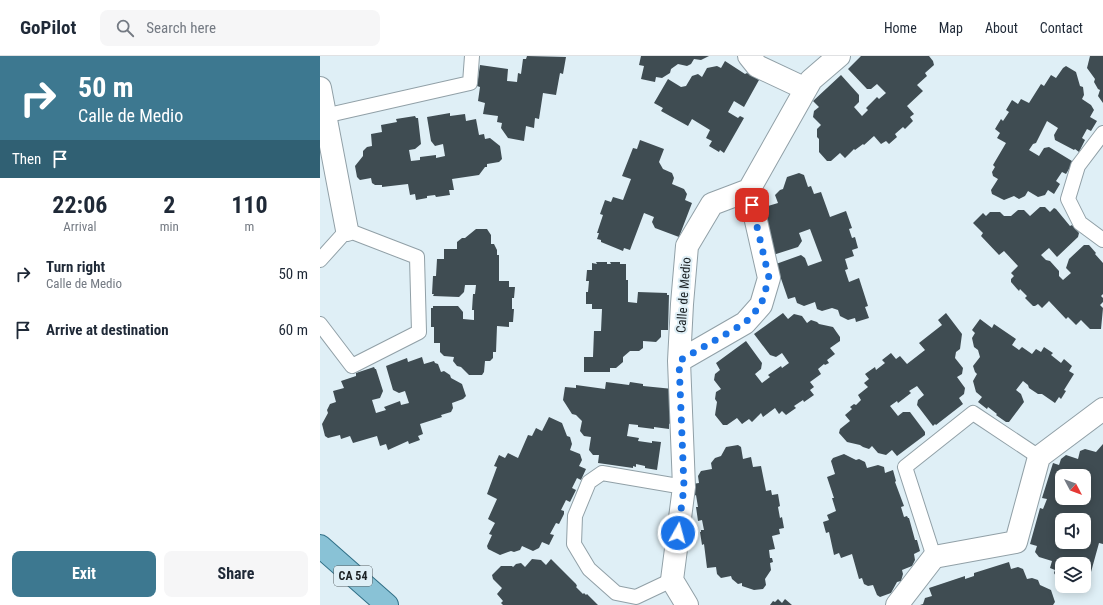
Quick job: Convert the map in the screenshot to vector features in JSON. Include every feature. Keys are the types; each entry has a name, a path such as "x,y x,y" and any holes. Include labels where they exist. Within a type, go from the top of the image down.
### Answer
{"main road":[{"name":"CA 54","path":"320,546 387,605"}],"street":[{"path":"749,56 757,66 806,89"},
{"path":"679,361 745,323 761,305 769,278 749,190 811,80 839,56"},
{"path":"320,88 323,117 347,230"},
{"name":"Calle de Medio","path":"672,580 684,487 679,361 687,246 712,204 749,190"},
{"path":"897,605 934,557 1016,542 1039,457 1103,409"},
{"path":"672,580 687,605"}],"lane":[{"path":"323,117 470,83 472,56"},
{"path":"1103,133 1078,166 1068,199 1080,223 1103,240"},
{"path":"320,260 347,230 417,257 419,332 352,366 320,324"},
{"path":"934,557 905,467 973,413 1039,457"},
{"path":"672,580 636,597 616,593 589,569 574,544 575,516 589,482 602,473 684,487"}],"building":[{"path":"527,56 566,57 563,74 560,73 556,95 543,93 539,119 535,118 534,128 526,126 524,141 508,138 501,128 502,123 497,122 498,116 483,114 485,103 478,101 480,87 477,86 480,65 508,69 507,81 517,82 518,73 521,74 523,59 526,59"},
{"path":"641,56 709,56 701,60 694,59 691,64 687,66 678,64 671,69 670,73 662,78 656,77 655,82 641,79 644,66 639,65"},
{"path":"861,56 929,56 934,65 925,73 927,76 917,85 923,91 907,106 914,114 910,117 913,121 905,129 903,127 895,134 897,137 889,144 886,141 881,144 874,136 864,145 863,144 855,150 854,149 845,158 840,153 831,161 827,161 819,152 817,129 821,125 813,117 814,111 819,107 813,101 841,75 859,95 859,102 854,107 862,116 868,110 866,108 877,97 879,99 886,93 877,84 871,89 867,89 848,69"},
{"path":"1090,56 1103,56 1103,103 1098,96 1100,90 1094,82 1095,79 1087,68"},
{"path":"725,61 745,74 747,73 759,80 744,107 734,101 728,112 738,118 740,116 744,118 724,153 720,150 719,152 709,146 712,141 706,138 710,130 692,119 688,126 661,111 663,108 654,103 668,79 681,87 686,86 692,76 698,74 702,77 707,68 717,66 721,68"},
{"path":"1066,66 1076,72 1080,86 1083,87 1084,95 1082,99 1091,105 1094,110 1090,117 1097,121 1091,131 1087,129 1082,138 1085,140 1079,152 1055,140 1054,135 1058,128 1047,121 1036,143 1033,144 1029,150 1039,156 1044,148 1049,147 1072,161 1072,164 1066,174 1062,172 1056,181 1060,184 1054,194 1048,190 1045,195 1038,197 1028,191 1025,196 1019,199 1014,196 1004,200 992,194 991,190 998,179 993,176 992,172 995,167 993,165 1006,143 997,138 1000,133 995,129 1001,119 1003,121 1009,112 1006,110 1012,100 1018,104 1021,99 1029,103 1041,84 1044,86 1051,75 1056,78"},
{"path":"450,113 450,116 465,114 466,121 476,119 479,135 484,134 485,139 490,138 500,146 502,159 499,162 487,164 487,167 485,167 479,175 452,179 454,190 449,190 450,195 436,197 435,195 427,196 427,198 416,200 415,194 410,195 408,184 382,187 382,185 375,185 372,183 371,178 360,180 357,177 355,166 363,156 363,151 367,147 372,146 371,134 382,132 381,125 397,122 396,119 415,116 418,118 421,144 415,149 409,150 411,161 420,160 420,157 436,155 436,158 445,156 443,144 435,146 431,141 427,117"},
{"path":"640,140 664,149 659,162 663,169 672,173 674,178 672,184 684,189 687,194 685,200 692,203 679,237 655,228 652,222 654,217 644,213 630,250 624,248 623,251 601,242 601,240 597,239 599,233 597,233 603,215 600,214 605,200 611,202 613,197 623,200 631,179 622,176 633,148 637,149"},
{"path":"799,173 804,175 808,187 811,186 814,194 821,192 830,217 846,211 852,228 849,229 852,238 855,237 858,248 852,250 854,256 845,259 848,269 845,270 849,282 859,278 868,306 865,307 869,318 856,322 855,318 848,320 840,316 838,310 832,308 822,311 817,309 815,302 804,306 797,303 795,297 788,299 776,264 801,255 805,258 808,266 822,261 810,229 799,233 802,241 798,247 773,255 764,211 768,206 778,203 775,195 783,189 787,177"},
{"path":"1040,207 1045,207 1050,212 1054,208 1056,209 1070,226 1072,225 1079,233 1078,237 1057,257 1049,248 1041,255 1046,260 1050,261 1059,271 1059,276 1063,280 1071,273 1066,268 1069,259 1084,245 1089,245 1103,263 1103,294 1101,296 1103,298 1103,302 1100,305 1103,308 1101,329 1090,329 1081,320 1076,325 1068,317 1066,319 1049,301 1042,308 1038,304 1033,306 1025,298 1027,296 1020,289 1019,291 1011,282 1011,279 1014,276 1011,273 1018,266 1004,251 999,255 981,236 983,233 973,223 983,213 986,216 990,212 1000,212 1004,216 1011,216 1018,210 1024,210 1030,216"},
{"path":"476,229 487,229 491,235 491,244 494,244 497,250 497,255 499,255 499,281 509,281 509,287 515,287 514,298 512,298 512,309 514,309 513,322 509,322 509,327 497,326 496,352 493,352 493,358 490,361 485,361 484,372 482,375 469,375 461,367 457,366 453,361 454,357 444,356 440,352 440,343 434,343 434,327 431,327 431,308 433,308 433,306 458,306 463,312 463,319 474,320 474,310 472,310 473,294 475,294 476,285 465,285 464,292 459,297 433,296 434,294 432,294 433,276 436,276 437,259 444,259 444,249 457,249 457,242 462,238 465,238"},
{"path":"596,262 607,262 607,264 611,264 610,262 620,262 620,264 626,264 628,302 637,303 638,292 667,293 667,295 669,295 668,330 661,330 661,337 656,342 643,341 643,348 639,351 630,351 623,357 623,362 616,368 610,368 610,372 584,372 584,357 593,357 594,331 601,331 602,309 592,309 592,304 586,304 586,292 588,292 589,281 586,281 587,270 592,270 592,263 597,264"},
{"path":"783,313 788,319 794,314 802,316 807,323 811,320 819,324 833,327 840,337 840,341 830,348 835,354 827,360 829,363 824,364 818,369 821,374 810,382 814,387 810,390 814,395 804,402 803,400 794,406 796,408 786,415 782,411 779,414 775,408 763,417 761,413 752,422 749,419 742,424 737,418 727,425 723,425 715,415 717,402 715,399 716,392 721,389 714,380 715,374 720,370 716,363 746,341 762,363 761,369 755,374 762,383 770,377 768,375 781,366 782,368 789,363 782,353 776,357 770,355 754,334"},
{"path":"946,313 962,334 960,349 956,352 955,358 963,368 962,374 957,377 965,388 964,394 959,398 963,404 933,426 917,405 918,400 924,395 917,386 909,391 911,393 898,403 897,401 890,406 898,416 903,412 910,412 925,432 925,435 897,456 892,450 886,455 878,453 872,446 869,449 847,442 839,433 840,429 850,421 845,415 852,409 850,407 854,404 856,405 861,400 858,395 868,387 864,383 869,379 865,374 875,367 876,370 885,363 882,360 891,353 896,359 900,356 907,364 925,350 919,343 942,325 938,320"},
{"path":"980,319 992,328 994,324 1016,339 1012,345 1019,350 1022,347 1032,354 1036,349 1041,352 1044,347 1053,353 1051,355 1061,363 1064,359 1072,366 1069,371 1074,374 1064,390 1066,391 1061,399 1059,397 1055,403 1042,394 1038,394 1029,388 1023,381 1016,390 1021,394 1024,402 1009,422 1006,422 988,407 987,409 978,402 982,397 976,392 973,381 977,374 973,366 980,357 978,350 974,347 972,338 975,333 972,330"},
{"path":"422,357 424,364 434,361 438,364 441,372 444,371 450,375 451,378 462,384 466,396 463,399 452,403 453,408 451,412 441,415 442,417 420,424 423,434 418,436 420,440 409,444 408,441 388,450 386,444 380,446 377,436 353,443 350,436 341,439 340,435 328,438 325,436 322,424 328,413 327,410 330,404 336,402 333,391 344,388 341,381 356,376 356,373 374,367 383,391 380,398 372,400 376,413 386,410 384,407 400,401 401,405 409,403 405,391 399,393 393,390 386,366 407,358 408,362"},
{"path":"606,382 629,385 630,382 643,384 643,386 673,389 671,423 669,424 669,429 638,427 638,425 629,424 627,436 639,438 638,441 652,443 652,441 661,442 657,470 645,468 645,466 636,464 636,467 633,466 633,468 598,463 599,455 593,455 589,450 591,437 584,436 580,431 582,421 576,415 572,414 563,400 565,387 576,388 576,385 605,389"},
{"path":"549,417 562,423 567,436 570,437 572,444 570,450 580,454 582,460 579,466 586,469 581,480 577,478 572,488 576,490 570,502 566,500 561,510 564,511 564,514 559,524 556,523 550,534 554,535 549,545 542,542 539,548 533,551 522,546 520,550 514,552 511,551 500,555 488,549 487,546 492,535 489,534 495,523 488,519 497,499 487,494 497,467 494,466 499,455 505,458 508,453 518,458 528,435 532,436 536,428 542,431"},
{"path":"1103,444 1103,544 1099,543 1091,572 1091,557 1055,557 1055,570 1050,568 1052,561 1039,557 1035,552 1037,546 1030,544 1040,508 1043,509 1047,499 1042,498 1053,463 1059,465 1061,459 1066,455 1078,459 1080,451 1085,449 1096,452"},
{"path":"738,445 741,447 743,459 751,457 753,467 761,466 766,491 771,490 772,495 778,494 780,506 778,507 784,528 779,529 780,534 772,536 775,549 769,550 770,558 772,558 773,562 770,563 771,570 765,579 766,585 763,589 754,590 742,586 742,583 738,584 732,579 731,576 721,578 717,574 716,567 707,568 704,544 702,545 700,532 701,530 704,530 702,520 698,521 696,507 698,507 692,484 699,483 698,476 701,471 712,469 711,463 715,458 721,456 726,447"},
{"path":"844,454 856,460 859,459 865,462 867,468 878,465 884,467 885,473 893,470 895,482 904,506 901,507 904,517 907,516 909,518 915,540 917,540 920,551 914,554 915,560 912,566 902,570 903,574 901,581 897,582 891,593 880,597 877,595 873,585 868,586 864,584 862,578 859,579 852,554 841,558 839,553 834,555 829,532 826,533 823,522 829,520 827,515 836,511 832,498 834,498 827,477 835,474 831,461 833,458"},
{"path":"532,559 541,560 546,565 551,559 576,584 576,587 583,594 587,594 598,605 503,605 501,603 503,601 497,594 502,588 493,579 492,575 501,566 513,567 516,564 521,563 525,567"},
{"path":"1009,562 1011,569 1018,567 1023,569 1027,579 1032,578 1038,580 1040,585 1051,590 1055,602 1053,605 920,605 923,604 925,598 932,596 929,588 965,576 965,579 974,576 974,573"},
{"path":"778,599 782,603 785,599 792,605 770,605 773,601 775,602"}],"route":[{"path":"678,533 684,487 679,361 745,323 761,305 769,278 752,205"}]}
